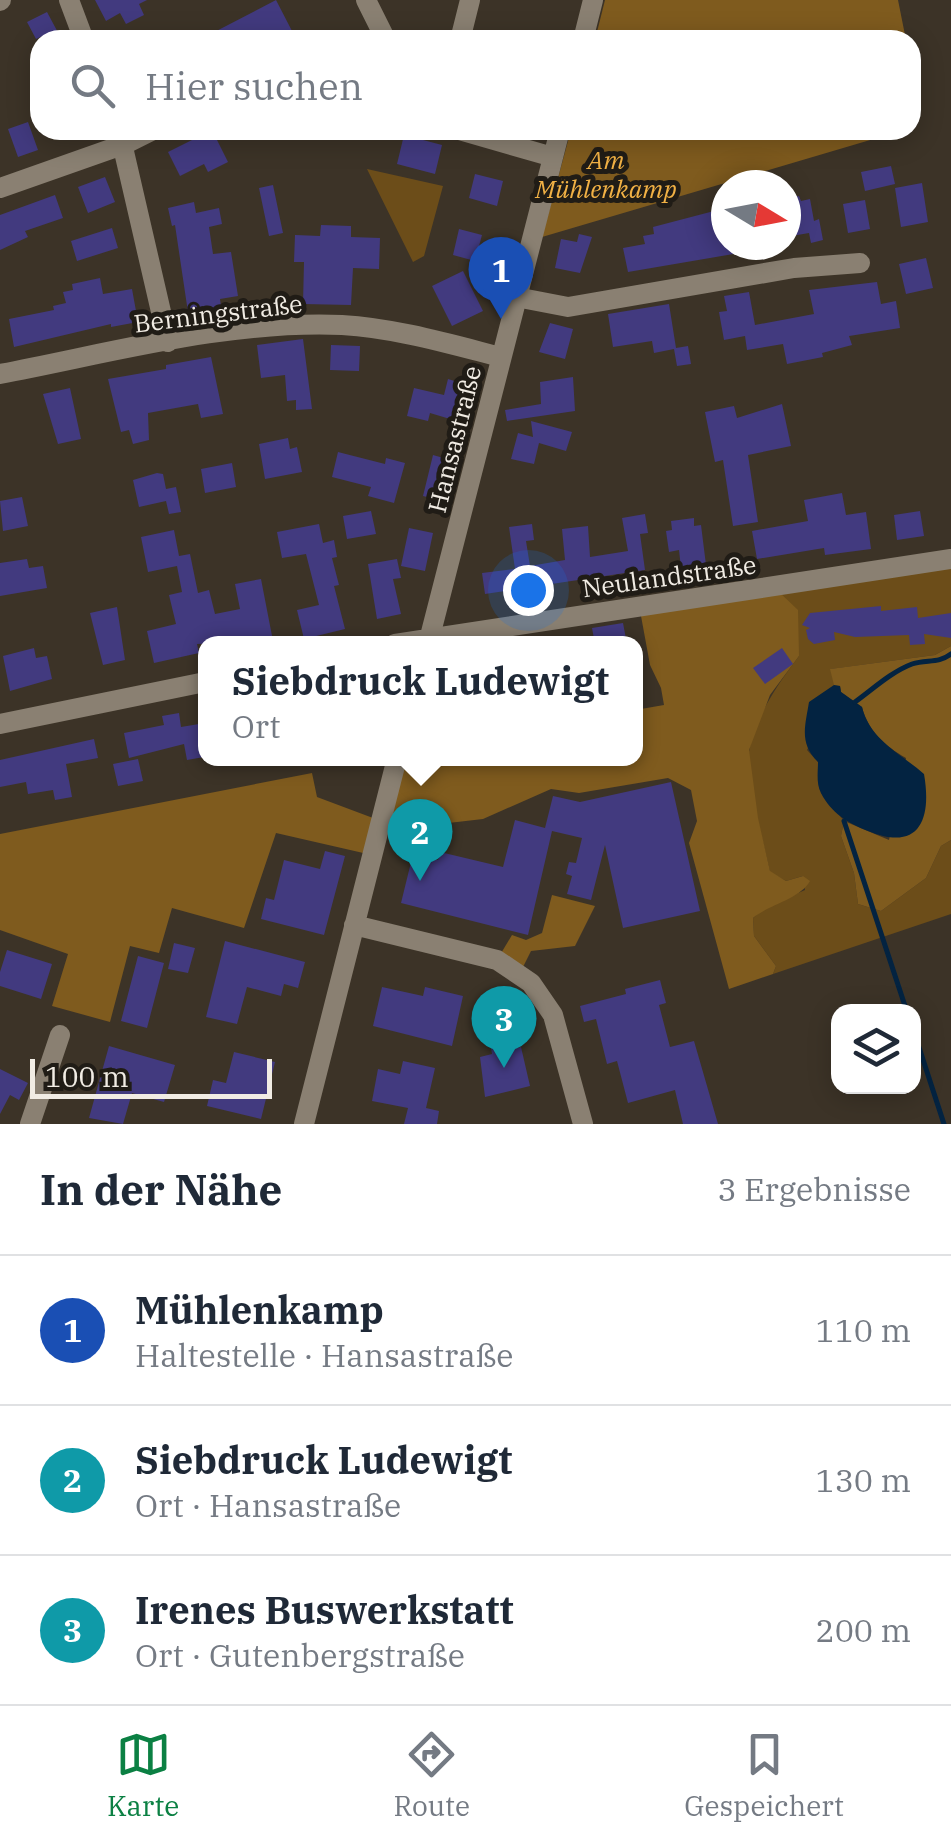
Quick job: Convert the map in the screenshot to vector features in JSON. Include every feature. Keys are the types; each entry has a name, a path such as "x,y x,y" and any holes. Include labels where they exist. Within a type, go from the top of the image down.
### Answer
{"street":[{"path":"69,0 80,30"},
{"path":"366,0 381,30"},
{"path":"462,30 470,0"},
{"path":"586,30 593,0"},
{"path":"0,188 115,140"},
{"path":"123,140 168,342"},
{"path":"493,140 552,157"},
{"name":"Hansastraße","path":"430,636 557,140"},
{"path":"516,297 568,306 794,268 860,262"},
{"name":"Berningstraße","path":"0,374 276,326 346,325 501,357"},
{"name":"Neulandstraße","path":"455,636 951,559"},
{"path":"0,724 198,683"},
{"path":"304,1124 395,766"},
{"path":"354,925 497,960 531,983 553,1015 583,1124"},
{"path":"30,1124 60,1035"}],"shaded area":[{"path":"367,169 443,186 424,256 413,262"},
{"path":"951,564 951,646 935,655 831,669 840,686 807,750 818,762 821,793 844,821 841,836 854,873 858,904 881,911 926,878 941,846 951,840 951,914 773,974 776,966 754,936 753,918 766,907 805,890 803,876 786,881 770,872 749,773 750,746 758,721 799,656 779,592"}],"green space":[{"path":"605,0 898,0 904,30 598,30"},
{"name":"Am Mühlenkamp","path":"568,140 870,140 769,170 711,170 711,187 542,237"},
{"path":"779,592 798,610 799,656 770,695 749,750 770,871 786,881 803,876 810,881 799,892 753,918 754,936 776,966 773,974 729,989 689,843 697,821 691,790 668,778 579,793 551,789 483,819 414,827 381,822 372,855 276,833 244,928 172,908 159,953 130,946 110,1022 52,1006 68,954 0,930 0,834 312,773 317,797 381,821 401,766 643,766 643,709 664,705 650,665 639,605"},
{"path":"951,646 951,840 941,846 926,878 881,911 858,904 854,873 841,836 844,821 889,840 906,758 878,737 862,707 834,685 830,669 935,655"},
{"path":"552,895 595,906 575,946 531,951 519,975 497,960 512,935 526,940 542,933"}],"water":[{"path":"834,685 862,707 872,728 887,745 924,774 923,818 910,834 885,836 861,828 835,812 821,793 818,762 808,748 805,727 809,702"}],"building":[{"path":"95,0 147,0 139,4 144,15 126,24 120,13 106,21"},
{"path":"276,0 291,30 218,30"},
{"path":"47,12 57,30 31,30 27,22"},
{"path":"28,122 30,140 34,140 38,150 18,157 8,129"},
{"path":"192,140 217,140 228,162 208,172 204,164 180,176 168,152"},
{"path":"403,140 442,145 435,174 397,164"},
{"path":"891,166 895,184 865,191 861,172"},
{"path":"475,174 503,181 497,206 469,198"},
{"path":"105,177 115,202 88,213 78,187"},
{"path":"922,183 928,222 901,227 895,188"},
{"path":"273,185 283,233 269,236 259,188"},
{"path":"55,195 63,218 25,231 28,237 0,250 0,215"},
{"path":"810,199 823,240 811,243 809,233 801,234 801,201"},
{"path":"865,200 870,229 848,233 843,204"},
{"path":"194,202 196,213 219,208 222,224 209,227 213,254 231,252 238,296 220,299 222,314 189,319 175,225 172,226 168,208"},
{"path":"711,212 711,258 628,272 623,248 645,244 643,236 654,234 653,227"},
{"path":"321,225 351,226 351,237 380,238 379,269 353,268 351,305 303,304 304,262 294,262 295,235 320,236"},
{"path":"112,228 118,248 77,261 71,241"},
{"path":"459,229 482,235 475,261 453,255"},
{"path":"579,234 592,237 580,273 555,268 561,239 577,242"},
{"path":"926,258 933,288 906,294 899,264"},
{"path":"463,271 483,311 452,326 432,286"},
{"path":"100,278 103,294 132,289 138,322 111,324 14,347 9,319 54,310 53,306 66,303 63,292 73,290 72,284"},
{"path":"877,282 881,304 896,301 900,328 849,336 852,345 822,353 823,357 787,364 783,344 747,350 745,336 724,340 719,312 727,311 724,296 749,292 755,325 814,314 809,290"},
{"path":"669,304 676,348 688,346 691,364 677,366 674,349 654,353 652,341 613,347 608,314"},
{"path":"550,323 573,329 565,359 539,352"},
{"path":"303,339 312,409 296,410 296,400 287,401 285,375 261,378 257,345"},
{"path":"331,345 360,346 359,371 330,370"},
{"path":"211,357 223,414 201,418 198,404 148,413 149,440 133,444 129,430 121,432 108,379"},
{"path":"573,377 575,411 507,421 505,410 541,404 540,382"},
{"path":"448,379 470,386 460,422 430,413 428,421 407,416 414,388 444,395"},
{"path":"70,388 81,439 58,444 43,394"},
{"path":"782,404 791,446 748,455 758,522 733,526 723,460 715,462 705,412 734,406 737,418"},
{"path":"531,421 572,432 566,451 539,443 534,464 511,459 518,433 533,437"},
{"path":"288,438 290,449 297,447 302,472 265,479 259,444"},
{"path":"338,452 385,464 386,458 405,463 394,503 368,496 371,487 332,477"},
{"path":"433,455 454,461 443,501 423,496"},
{"path":"232,463 236,487 205,493 201,469"},
{"path":"163,474 166,489 176,487 181,512 169,514 166,501 139,507 133,480"},
{"path":"842,493 846,515 866,512 871,549 825,555 824,548 757,559 752,531 808,521 804,500"},
{"path":"22,497 28,526 3,531 0,501"},
{"path":"371,511 376,534 347,539 343,516"},
{"path":"920,511 924,536 897,540 894,515"},
{"path":"645,514 648,533 640,534 645,570 485,594 482,573 515,569 509,527 532,524 534,540 526,541 530,566 565,560 562,529 588,526 590,557 628,551 622,518"},
{"path":"694,518 694,526 701,525 706,565 681,568 679,550 669,552 666,531 672,530 671,521"},
{"path":"319,524 323,543 334,540 337,557 332,558 339,585 334,586 345,629 303,636 297,610 319,605 306,554 282,558 277,532"},
{"path":"409,528 433,533 425,571 401,566"},
{"path":"174,530 179,556 190,554 198,593 209,590 215,614 240,609 235,584 261,579 272,636 198,636 198,653 154,663 147,631 176,624 169,595 182,592 177,566 148,572 141,537"},
{"path":"27,559 29,568 43,566 47,588 0,596 0,563"},
{"path":"397,559 401,578 393,579 401,614 377,619 368,564"},
{"path":"881,606 881,611 917,607 918,618 951,613 951,638 924,634 925,644 910,645 909,635 855,637 834,632 835,640 814,644 808,639 806,630 810,628 802,625 810,613"},
{"path":"117,607 125,660 103,665 90,613"},
{"path":"623,623 625,636 594,636 592,628"},
{"path":"34,648 36,658 47,656 52,679 10,691 3,656"},
{"path":"782,648 793,664 765,684 753,668"},
{"path":"179,713 181,727 198,724 198,758 187,760 184,744 129,758 124,733 164,725 162,716"},
{"path":"94,739 98,758 66,764 72,797 55,800 53,790 28,794 26,782 0,787 0,760"},
{"path":"138,759 143,781 118,786 113,764"},
{"path":"671,782 700,911 623,928 605,845 591,900 567,894 572,876 566,874 569,862 576,863 582,838 552,831 528,935 401,903 413,854 438,860 440,852 503,867 515,820 545,828 553,796 580,802"},
{"path":"325,851 345,856 324,935 261,919 266,898 274,900 284,860 320,869"},
{"path":"225,941 305,962 298,988 284,984 281,996 247,987 237,1024 206,1017"},
{"path":"174,943 195,948 188,973 168,969"},
{"path":"7,950 52,964 41,999 0,986"},
{"path":"138,956 164,963 147,1028 121,1021"},
{"path":"660,980 666,1003 659,1005 670,1047 694,1041 718,1124 683,1124 675,1090 628,1103 617,1061 607,1064 596,1019 584,1022 580,1006"},
{"path":"382,987 423,996 425,987 463,996 452,1046 373,1026"},
{"path":"503,1018 509,1050 521,1047 530,1086 485,1097 480,1057 492,1054 487,1022"},
{"path":"109,1046 175,1065 164,1102 132,1093 123,1124 89,1118"},
{"path":"234,1052 275,1062 261,1119 207,1106 213,1080 226,1083"},
{"path":"403,1061 435,1068 426,1108 439,1111 437,1124 404,1124 408,1108 372,1101 378,1069 400,1074"},
{"path":"0,1069 28,1083 19,1100 10,1095 0,1114"}],"waterway":[{"path":"855,702 904,667 951,654"},
{"path":"844,821 904,1004"},
{"path":"921,1053 944,1124"}],"place":[{"name":"Mühlenkamp","path":"501,319"},
{"name":"Siebdruck Ludewigt","path":"420,881"},
{"name":"Irenes Buswerkstatt","path":"504,1068"}]}
